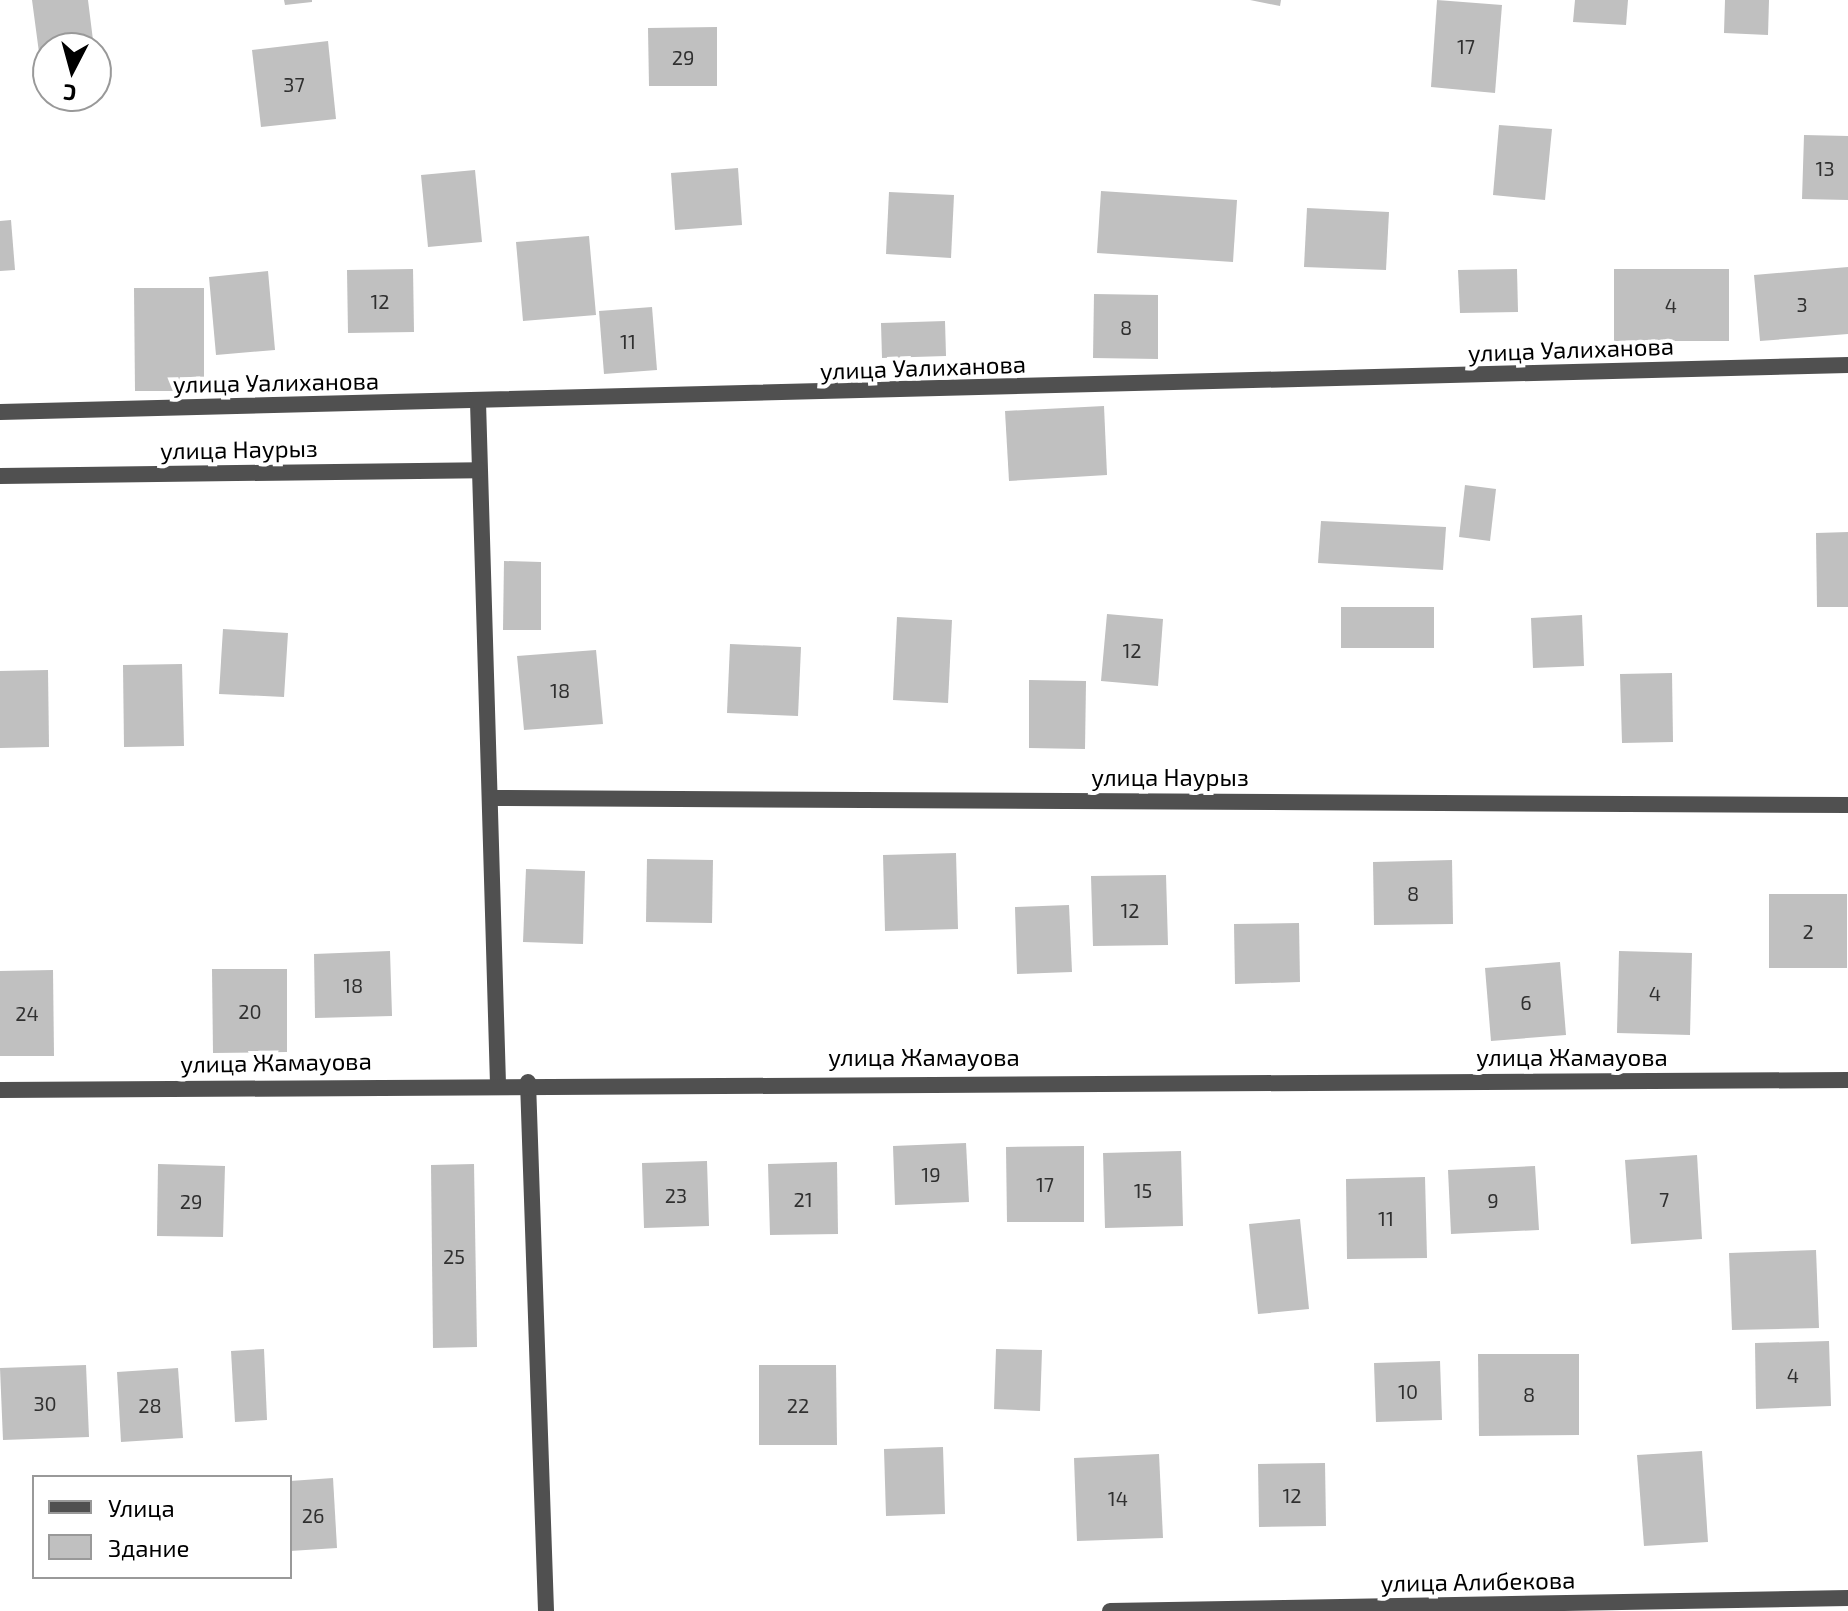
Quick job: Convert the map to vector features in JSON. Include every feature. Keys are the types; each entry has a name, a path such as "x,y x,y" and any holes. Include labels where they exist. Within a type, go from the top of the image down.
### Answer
{"street":[{"name":"улица Уалиханова","path":"0,412 1848,365"},
{"path":"478,402 498,1083"},
{"name":"улица Наурыз","path":"0,476 479,470"},
{"name":"улица Наурыз","path":"491,798 1848,805"},
{"name":"улица Жамауова","path":"0,1090 528,1082 1848,1080"},
{"path":"528,1082 546,1611"},
{"name":"улица Алибекова","path":"1110,1611 1848,1598"}],"building":[{"path":"32,0 88,0 92,32 36,32"},
{"path":"284,0 312,0 312,2 285,5"},
{"path":"1250,0 1281,0 1280,6"},
{"path":"1437,0 1502,5 1495,93 1431,87"},
{"path":"1575,0 1628,0 1626,25 1573,22"},
{"path":"1725,0 1769,0 1768,35 1724,33"},
{"path":"717,27 717,86 649,86 648,28"},
{"path":"328,41 336,119 261,127 252,50"},
{"path":"1499,125 1552,129 1545,200 1493,195"},
{"path":"1804,135 1848,136 1848,200 1802,199"},
{"path":"738,168 742,225 675,230 671,173"},
{"path":"475,170 482,242 428,247 421,175"},
{"path":"1101,191 1237,200 1233,262 1097,253"},
{"path":"889,192 954,195 951,258 886,254"},
{"path":"1307,208 1389,212 1386,270 1304,267"},
{"path":"11,220 15,270 0,271 0,221"},
{"path":"589,236 596,315 523,321 516,242"},
{"path":"1848,267 1848,334 1760,341 1754,275"},
{"path":"413,269 414,332 348,333 347,270"},
{"path":"1517,269 1518,312 1460,313 1458,270"},
{"path":"1614,269 1729,269 1729,341 1614,341"},
{"path":"268,271 275,350 216,355 209,277"},
{"path":"134,288 204,288 204,391 135,391"},
{"path":"1094,294 1158,295 1158,359 1093,358"},
{"path":"652,307 657,370 604,374 599,311"},
{"path":"945,321 946,356 882,358 881,323"},
{"path":"1104,406 1107,475 1009,481 1005,411"},
{"path":"1465,485 1496,489 1490,541 1459,537"},
{"path":"1321,521 1446,527 1443,570 1318,563"},
{"path":"1848,532 1848,607 1817,607 1816,533"},
{"path":"504,561 541,562 541,630 503,630"},
{"path":"1341,607 1434,607 1434,648 1341,648"},
{"path":"1107,614 1163,619 1158,686 1101,681"},
{"path":"1582,615 1584,666 1533,668 1531,618"},
{"path":"897,617 952,620 948,703 893,700"},
{"path":"223,629 288,633 284,697 219,694"},
{"path":"730,644 801,647 798,716 727,713"},
{"path":"596,650 603,724 524,730 517,656"},
{"path":"182,664 184,746 124,747 123,665"},
{"path":"48,670 49,747 0,748 0,671"},
{"path":"1672,673 1673,742 1622,743 1620,674"},
{"path":"1029,680 1086,681 1085,749 1029,748"},
{"path":"956,853 958,929 885,931 883,855"},
{"path":"647,859 713,860 712,923 646,922"},
{"path":"1452,860 1453,924 1374,925 1373,862"},
{"path":"526,869 585,871 583,944 523,942"},
{"path":"1166,875 1168,945 1093,946 1091,876"},
{"path":"1769,894 1847,894 1847,968 1769,968"},
{"path":"1069,905 1072,972 1017,974 1015,907"},
{"path":"1299,923 1300,982 1235,984 1234,924"},
{"path":"390,951 392,1016 315,1018 314,954"},
{"path":"1619,951 1692,953 1690,1035 1617,1033"},
{"path":"1560,962 1566,1035 1491,1041 1485,968"},
{"path":"212,969 287,969 287,1052 213,1053"},
{"path":"53,970 54,1056 0,1056 0,971"},
{"path":"966,1143 969,1202 895,1205 893,1146"},
{"path":"1084,1146 1084,1222 1007,1222 1006,1147"},
{"path":"1181,1151 1183,1226 1105,1228 1103,1153"},
{"path":"1697,1155 1702,1239 1631,1244 1625,1160"},
{"path":"707,1161 709,1226 644,1228 642,1163"},
{"path":"837,1162 838,1234 770,1235 768,1164"},
{"path":"158,1164 225,1166 223,1237 157,1236"},
{"path":"474,1164 477,1347 433,1348 431,1165"},
{"path":"1535,1166 1539,1230 1451,1234 1448,1170"},
{"path":"1425,1177 1427,1258 1347,1259 1346,1179"},
{"path":"1300,1219 1309,1309 1258,1314 1249,1224"},
{"path":"1816,1250 1819,1328 1732,1330 1729,1253"},
{"path":"1829,1341 1831,1406 1756,1409 1755,1343"},
{"path":"264,1349 267,1420 235,1422 231,1351"},
{"path":"996,1349 1042,1350 1040,1411 994,1409"},
{"path":"1478,1354 1579,1354 1579,1435 1479,1436"},
{"path":"1440,1361 1442,1420 1376,1422 1374,1363"},
{"path":"86,1365 89,1437 3,1440 0,1368"},
{"path":"759,1365 836,1365 837,1445 759,1445"},
{"path":"178,1368 183,1438 121,1442 117,1372"},
{"path":"943,1447 945,1514 886,1516 884,1449"},
{"path":"1702,1451 1708,1542 1644,1546 1637,1455"},
{"path":"1159,1454 1163,1538 1077,1541 1074,1458"},
{"path":"1325,1463 1326,1526 1259,1527 1258,1464"},
{"path":"333,1478 337,1548 292,1551 292,1481"}]}
